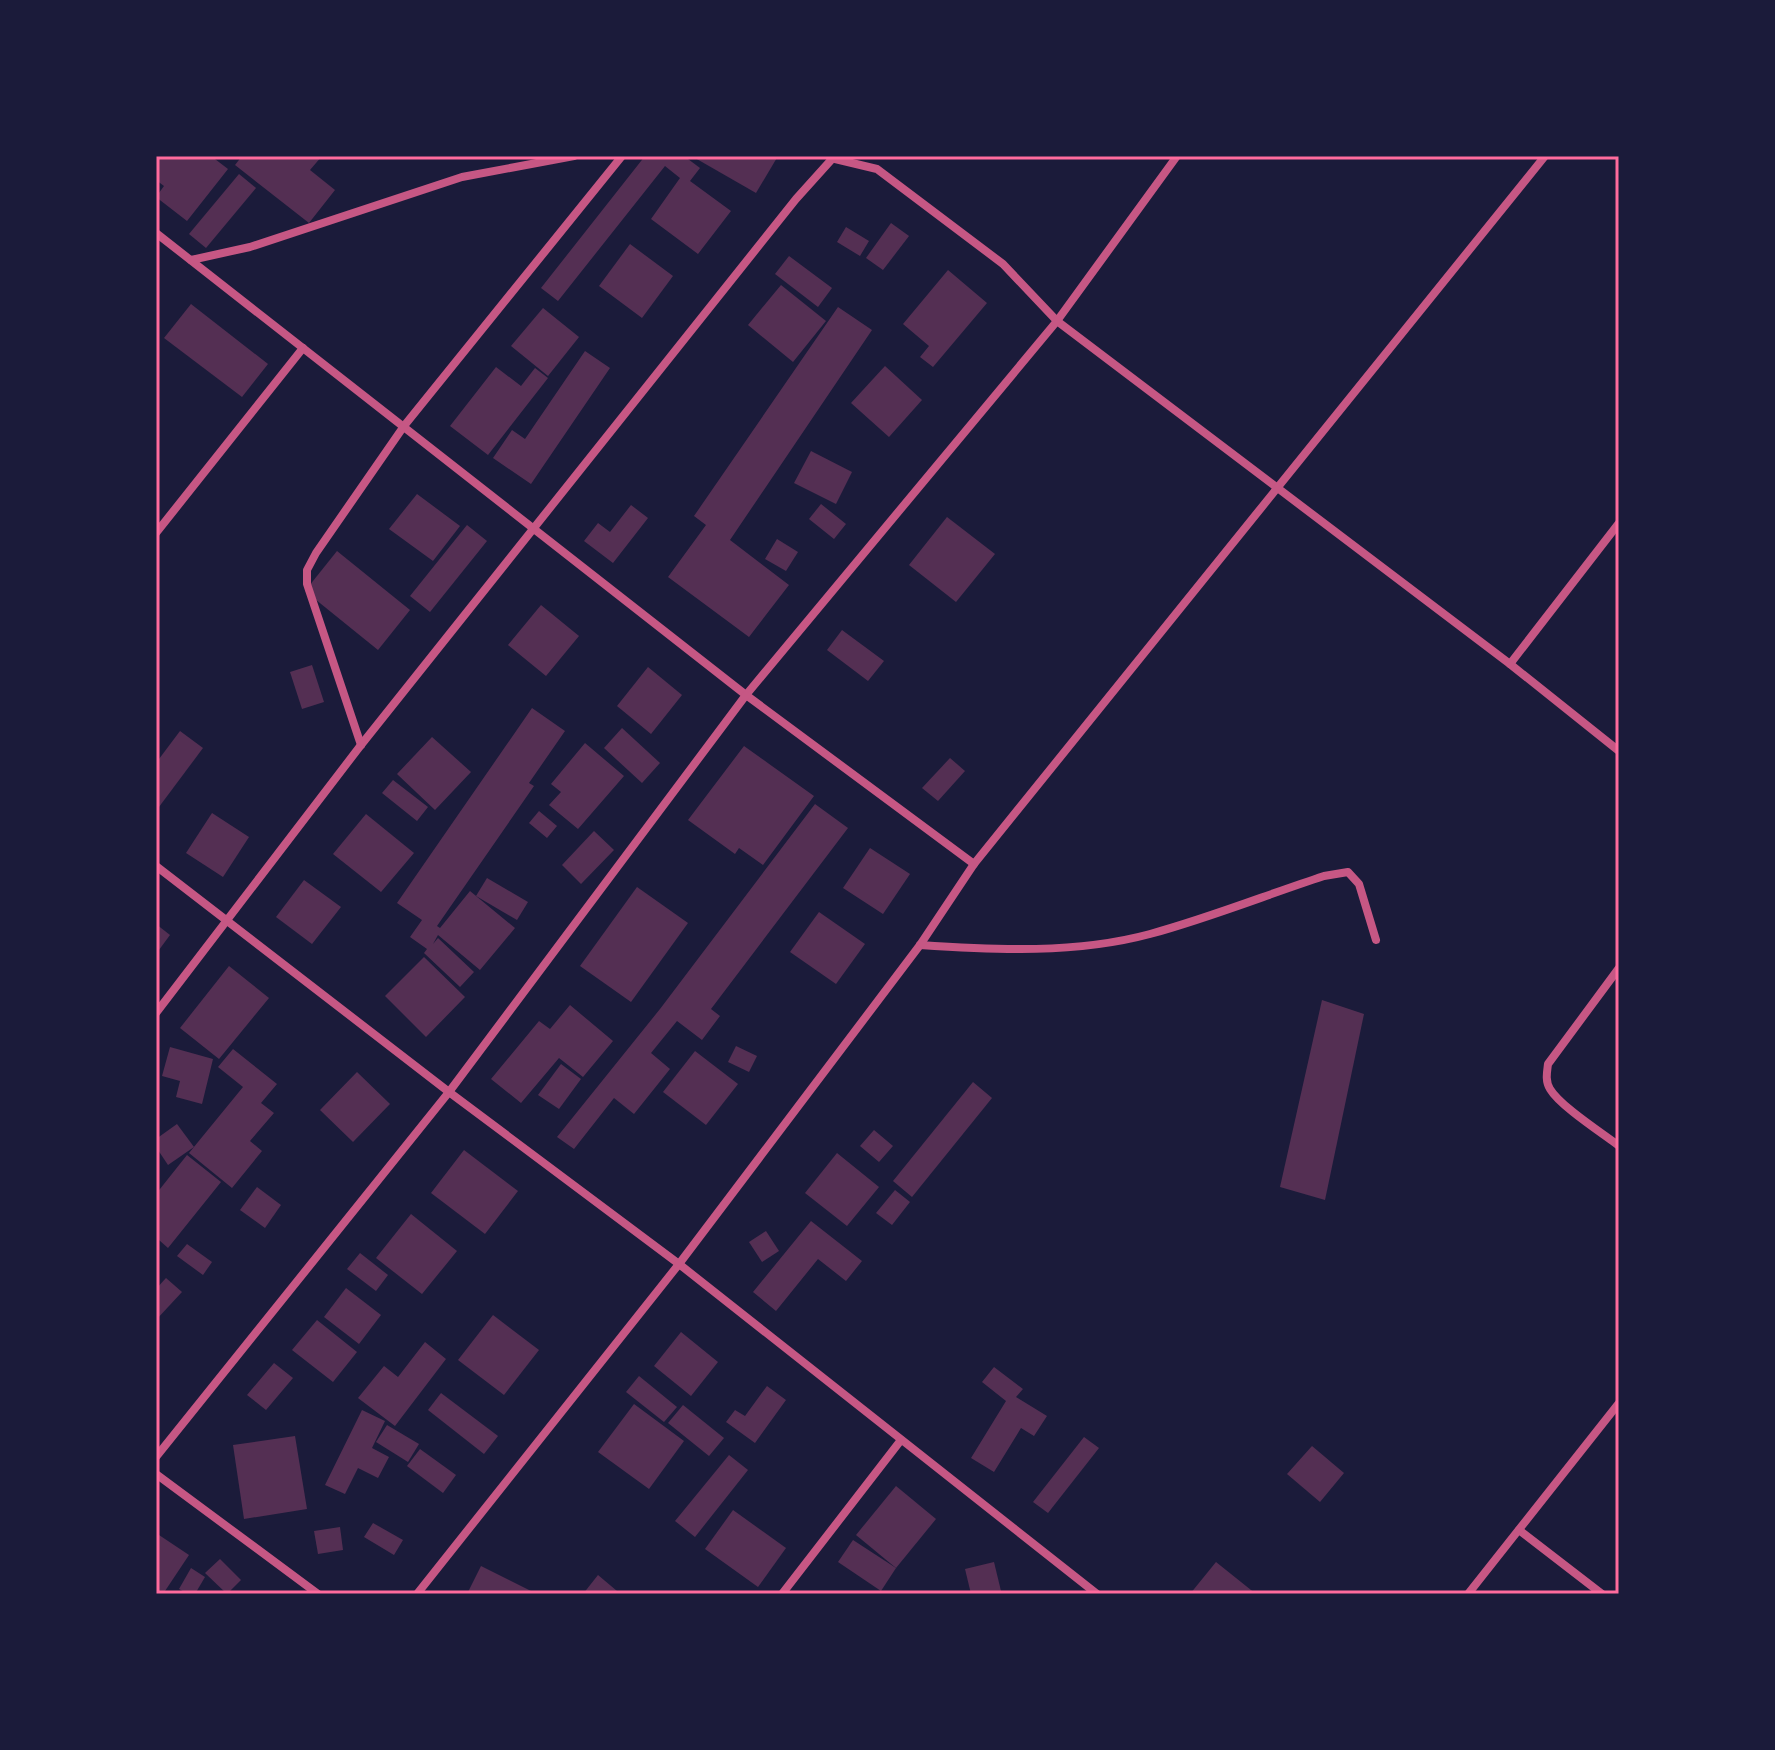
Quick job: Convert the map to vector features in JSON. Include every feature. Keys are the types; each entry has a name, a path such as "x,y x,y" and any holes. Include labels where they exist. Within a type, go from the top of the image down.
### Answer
{"street":[{"path":"191,260 250,247 462,177 574,156"},
{"path":"361,745 307,584 307,570 404,426 622,156"},
{"path":"156,1457 449,1092 746,695 1057,321 1177,156"},
{"path":"417,1594 679,1264 920,945 974,864 1545,156"},
{"path":"156,1013 361,745 830,158 877,169 1003,264 1057,321 1510,664 1619,751"},
{"path":"156,233 746,695 974,864"},
{"path":"156,533 303,348"},
{"path":"1510,664 1619,523"},
{"path":"156,866 449,1092 679,1264 1097,1594"},
{"path":"920,945 1025,949 1072,946 1148,934 1324,876 1348,872 1359,884 1376,940"},
{"path":"1619,968 1548,1064 1546,1076 1549,1088 1561,1101 1619,1146"},
{"path":"1468,1594 1619,1403"},
{"path":"782,1594 901,1440"},
{"path":"156,1474 318,1594"},
{"path":"1519,1530 1602,1594"}],"building":[{"path":"156,156 211,156 228,169 187,221 156,197 164,186 156,180"},
{"path":"242,156 322,156 310,170 335,190 309,223 235,165"},
{"path":"645,156 684,156 700,168 690,181 731,211 698,254 651,219 680,178 665,166 558,301 541,288"},
{"path":"778,156 756,193 695,158"},
{"path":"239,174 256,188 206,248 189,234"},
{"path":"891,223 909,236 883,270 866,258"},
{"path":"846,227 869,241 860,256 837,242"},
{"path":"630,244 673,276 642,318 599,286"},
{"path":"789,256 832,288 818,307 775,274"},
{"path":"948,270 987,303 933,367 920,357 929,346 903,324"},
{"path":"781,285 826,321 793,362 748,325"},
{"path":"191,304 268,364 242,397 164,338"},
{"path":"838,307 872,330 730,540 789,585 749,637 668,577 706,525 694,516"},
{"path":"543,308 579,337 548,376 511,346"},
{"path":"585,351 610,368 531,484 493,458 512,430 525,439"},
{"path":"885,366 922,400 889,437 851,403"},
{"path":"496,367 521,386 535,368 548,378 488,455 450,426"},
{"path":"811,451 852,472 836,504 794,483"},
{"path":"417,494 460,526 433,561 389,529"},
{"path":"821,504 846,524 834,539 809,519"},
{"path":"631,505 648,518 613,563 584,541 598,523 610,532"},
{"path":"947,517 995,554 956,602 909,565"},
{"path":"467,525 487,541 430,612 410,596"},
{"path":"777,539 798,552 786,571 765,559"},
{"path":"337,551 410,610 378,650 305,591"},
{"path":"541,605 579,636 546,676 508,645"},
{"path":"842,630 884,661 868,681 827,650"},
{"path":"312,665 324,702 302,709 290,672"},
{"path":"648,667 682,695 651,734 617,706"},
{"path":"532,708 565,731 529,783 534,786 437,926 440,928 470,891 515,928 480,970 438,935 433,944 438,938 474,972 460,987 424,953 427,949 410,937 422,920 397,903"},
{"path":"622,728 660,763 642,783 604,748"},
{"path":"180,731 203,748 156,811 156,763"},
{"path":"432,737 471,772 435,810 397,774"},
{"path":"585,743 624,776 578,829 549,805 561,792 551,784"},
{"path":"744,746 814,796 763,865 739,848 735,854 688,820"},
{"path":"950,758 965,771 938,801 922,788"},
{"path":"393,780 428,807 417,821 382,793"},
{"path":"815,804 848,828 711,1009 720,1016 702,1040 677,1021 651,1053 670,1069 634,1114 614,1098 574,1149 557,1137 660,1009"},
{"path":"539,811 557,826 547,838 529,823"},
{"path":"212,813 249,837 223,877 186,853"},
{"path":"366,814 414,853 381,892 333,854"},
{"path":"594,831 614,850 581,884 562,865"},
{"path":"870,848 910,874 883,914 843,888"},
{"path":"487,878 528,902 517,920 476,896"},
{"path":"304,880 341,907 312,944 276,917"},
{"path":"637,887 688,923 631,1002 580,966"},
{"path":"819,912 865,944 836,984 790,952"},
{"path":"156,924 170,935 156,954"},
{"path":"424,957 465,997 426,1037 385,996"},
{"path":"229,966 269,998 219,1059 180,1028"},
{"path":"1322,1000 1364,1014 1325,1200 1280,1187"},
{"path":"570,1005 613,1041 583,1077 559,1058 521,1103 491,1079 539,1021 550,1029"},
{"path":"736,1046 757,1056 749,1072 728,1062"},
{"path":"170,1047 213,1059 202,1104 176,1097 180,1081 162,1076"},
{"path":"233,1049 277,1084 261,1103 274,1113 250,1141 262,1151 232,1188 189,1153 243,1087 218,1067"},
{"path":"695,1051 738,1084 706,1125 663,1092"},
{"path":"561,1064 581,1079 559,1109 538,1095"},
{"path":"357,1072 390,1104 353,1142 320,1110"},
{"path":"973,1082 992,1098 912,1197 893,1181"},
{"path":"177,1124 194,1147 168,1165 156,1147 156,1139"},
{"path":"874,1130 893,1146 879,1162 860,1146"},
{"path":"464,1150 518,1191 485,1234 431,1193"},
{"path":"837,1153 879,1187 847,1226 805,1193"},
{"path":"187,1155 221,1182 168,1248 159,1240 156,1244 156,1194"},
{"path":"257,1187 281,1205 265,1228 240,1210"},
{"path":"895,1190 910,1202 892,1225 876,1213"},
{"path":"411,1214 457,1251 422,1294 376,1258"},
{"path":"811,1221 862,1261 846,1281 818,1259 776,1311 753,1292"},
{"path":"766,1231 779,1251 762,1262 749,1242"},
{"path":"187,1244 212,1262 203,1275 177,1256"},
{"path":"360,1253 388,1275 376,1291 347,1269"},
{"path":"166,1278 182,1292 156,1320 156,1289"},
{"path":"346,1288 381,1315 359,1344 324,1317"},
{"path":"493,1315 539,1350 504,1395 458,1360"},
{"path":"317,1320 357,1352 333,1382 292,1350"},
{"path":"681,1332 718,1362 691,1396 654,1366"},
{"path":"425,1342 446,1359 395,1426 358,1398 384,1366 398,1377"},
{"path":"274,1363 293,1378 266,1410 247,1395"},
{"path":"994,1367 1023,1389 1016,1397 1047,1416 1034,1436 1021,1428 994,1472 971,1458 1006,1401 982,1382"},
{"path":"639,1376 677,1407 664,1422 626,1392"},
{"path":"767,1386 786,1400 755,1443 726,1422 735,1410 745,1416"},
{"path":"441,1393 498,1436 484,1454 428,1410"},
{"path":"634,1404 684,1441 649,1489 598,1452"},
{"path":"683,1405 724,1438 709,1456 668,1423"},
{"path":"362,1410 385,1421 372,1448 389,1457 378,1478 358,1468 345,1494 325,1485"},
{"path":"387,1425 419,1444 408,1462 376,1442"},
{"path":"295,1436 307,1509 244,1519 233,1445"},
{"path":"1084,1437 1099,1448 1048,1513 1033,1502"},
{"path":"1312,1446 1344,1473 1320,1502 1287,1474"},
{"path":"420,1449 456,1475 443,1493 407,1466"},
{"path":"729,1455 748,1470 695,1537 675,1521"},
{"path":"896,1486 936,1519 896,1568 856,1535"},
{"path":"733,1510 786,1548 758,1587 705,1549"},
{"path":"373,1523 403,1540 394,1555 364,1537"},
{"path":"340,1527 343,1550 318,1554 314,1531"},
{"path":"156,1533 189,1555 163,1594 156,1594"},
{"path":"853,1540 896,1568 881,1591 838,1562"},
{"path":"220,1559 241,1580 227,1594 205,1573"},
{"path":"994,1562 1001,1591 971,1594 965,1569"},
{"path":"1216,1562 1256,1594 1190,1594"},
{"path":"481,1566 537,1594 467,1594"},
{"path":"191,1568 205,1577 195,1594 179,1589"},
{"path":"598,1575 617,1591 614,1594 583,1594"}]}
